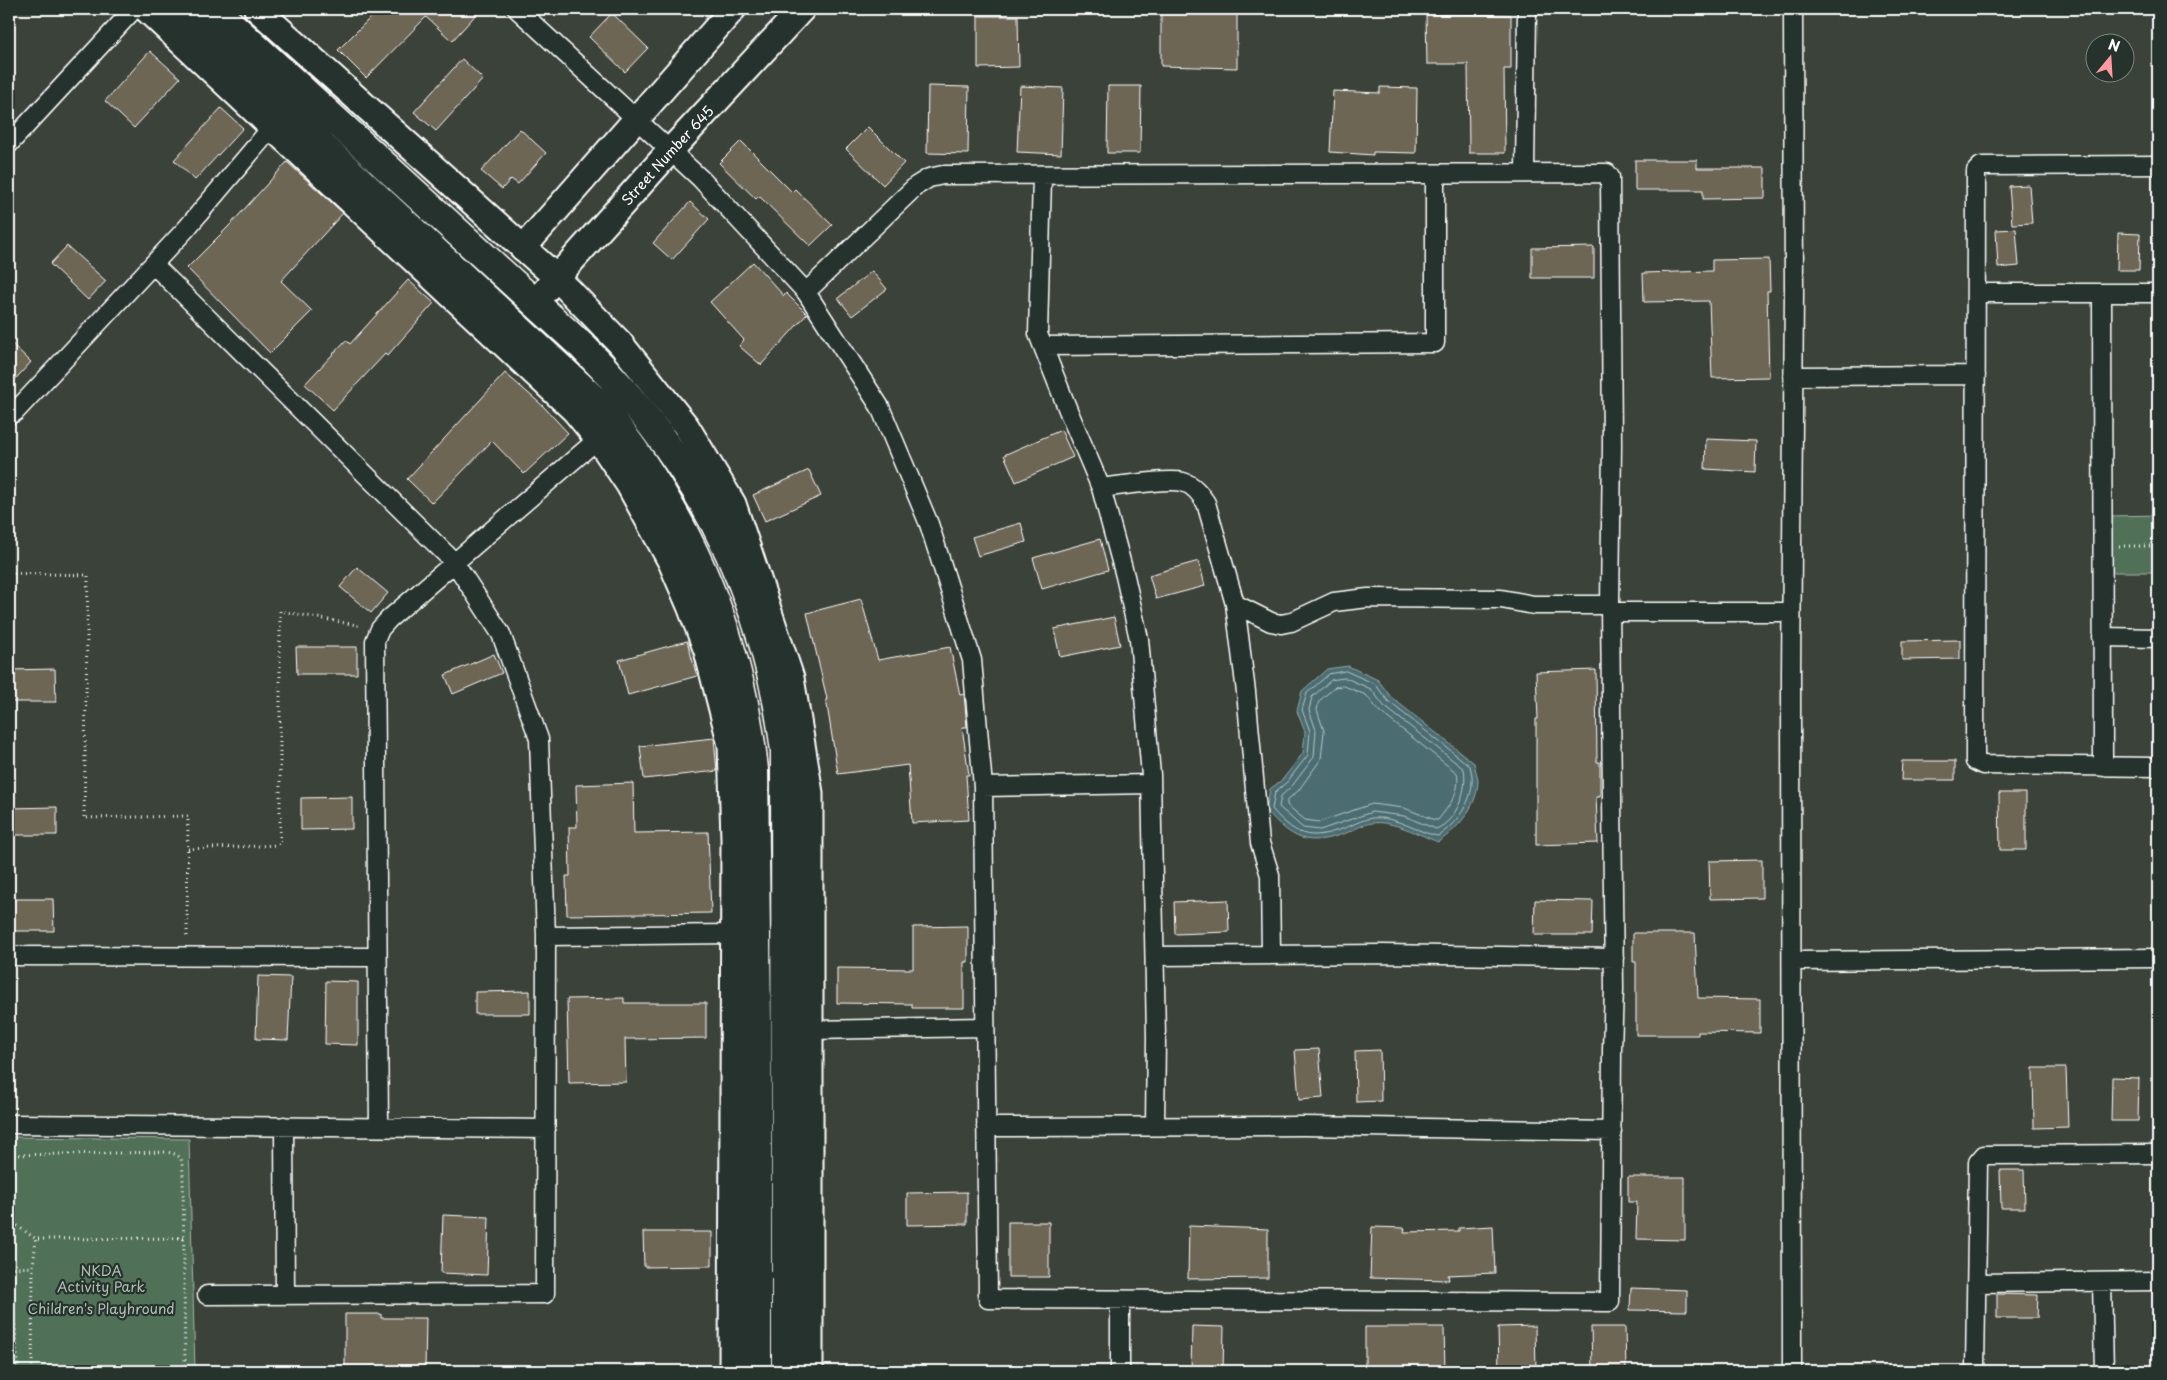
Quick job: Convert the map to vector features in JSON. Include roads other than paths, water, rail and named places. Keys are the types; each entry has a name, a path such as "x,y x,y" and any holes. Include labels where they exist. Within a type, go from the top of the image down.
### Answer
{"main road":[{"path":"175,9 600,405 646,465 670,505 700,563 720,616 736,670 751,738 754,770 757,1024 757,1371"},
{"path":"214,9 614,378 664,440 686,472 706,506 728,551 754,614 775,685 785,751 786,1371"}],"street":[{"path":"9,144 134,9"},
{"path":"146,9 575,410 598,439 647,515 671,562 704,642 731,745 734,838 732,1371"},
{"path":"257,9 558,279 620,343 686,426 733,504 792,678 810,793 810,1371"},
{"path":"517,9 701,179 806,292 880,407 929,524 972,660 983,787 988,1299 1608,1303 1612,1299 1614,958 1610,608 1612,446 1610,177 1607,173 943,175 930,178 916,186 806,292"},
{"name":"Street Number 645","path":"534,303 558,279 733,9"},
{"name":"Street Number 645","path":"523,248 652,134 802,9"},
{"path":"1525,173 1527,9"},
{"path":"1792,1371 1791,612 1793,9"},
{"path":"9,415 15,412 186,229 272,127"},
{"path":"2158,164 1977,168 1976,171 1975,760 1983,765 2158,767"},
{"path":"1043,346 1434,344 1435,174"},
{"path":"1042,176 1038,334 1101,488 1118,549 1139,639 1147,708 1151,784 1155,956 1155,1126"},
{"path":"153,264 455,562 501,634 539,739 546,936 545,1294 207,1295"},
{"path":"1976,293 2158,292"},
{"path":"2102,293 2101,545 2103,767"},
{"path":"1793,376 1976,375"},
{"path":"378,1127 375,641 380,629 389,618 598,439"},
{"path":"1101,488 1183,482 1197,490 1206,503 1235,604 1248,709 1260,843 1270,875 1271,955"},
{"path":"1235,604 1271,622 1281,624 1291,622 1334,602 1368,598 1501,599 1534,605 1791,612"},
{"path":"2102,637 2158,638"},
{"path":"983,787 1151,784"},
{"path":"546,936 733,934"},
{"path":"1155,956 1382,954 1614,958"},
{"path":"9,956 377,957"},
{"path":"1792,961 2158,958"},
{"path":"810,1030 985,1027"},
{"path":"9,1124 546,1129"},
{"path":"284,1126 285,1295"},
{"path":"986,1127 1304,1126 1612,1131"},
{"path":"1976,1371 1978,1162 1980,1157 1984,1155 2158,1154"},
{"path":"2102,1282 2104,1371"},
{"path":"1976,1283 2158,1282"},
{"path":"1120,1301 1120,1371"}],"water":[{"path":"1348,666 1378,680 1391,697 1474,763 1478,782 1477,791 1470,809 1459,824 1438,842 1406,829 1380,823 1365,825 1321,840 1311,840 1301,838 1284,828 1266,810 1270,789 1283,779 1303,753 1305,732 1297,711 1302,691 1327,669"}],"park label":[{"name":"NKDA Activity Park","path":"101,1278"},
{"name":"Children's Playhround","path":"101,1308"}]}
